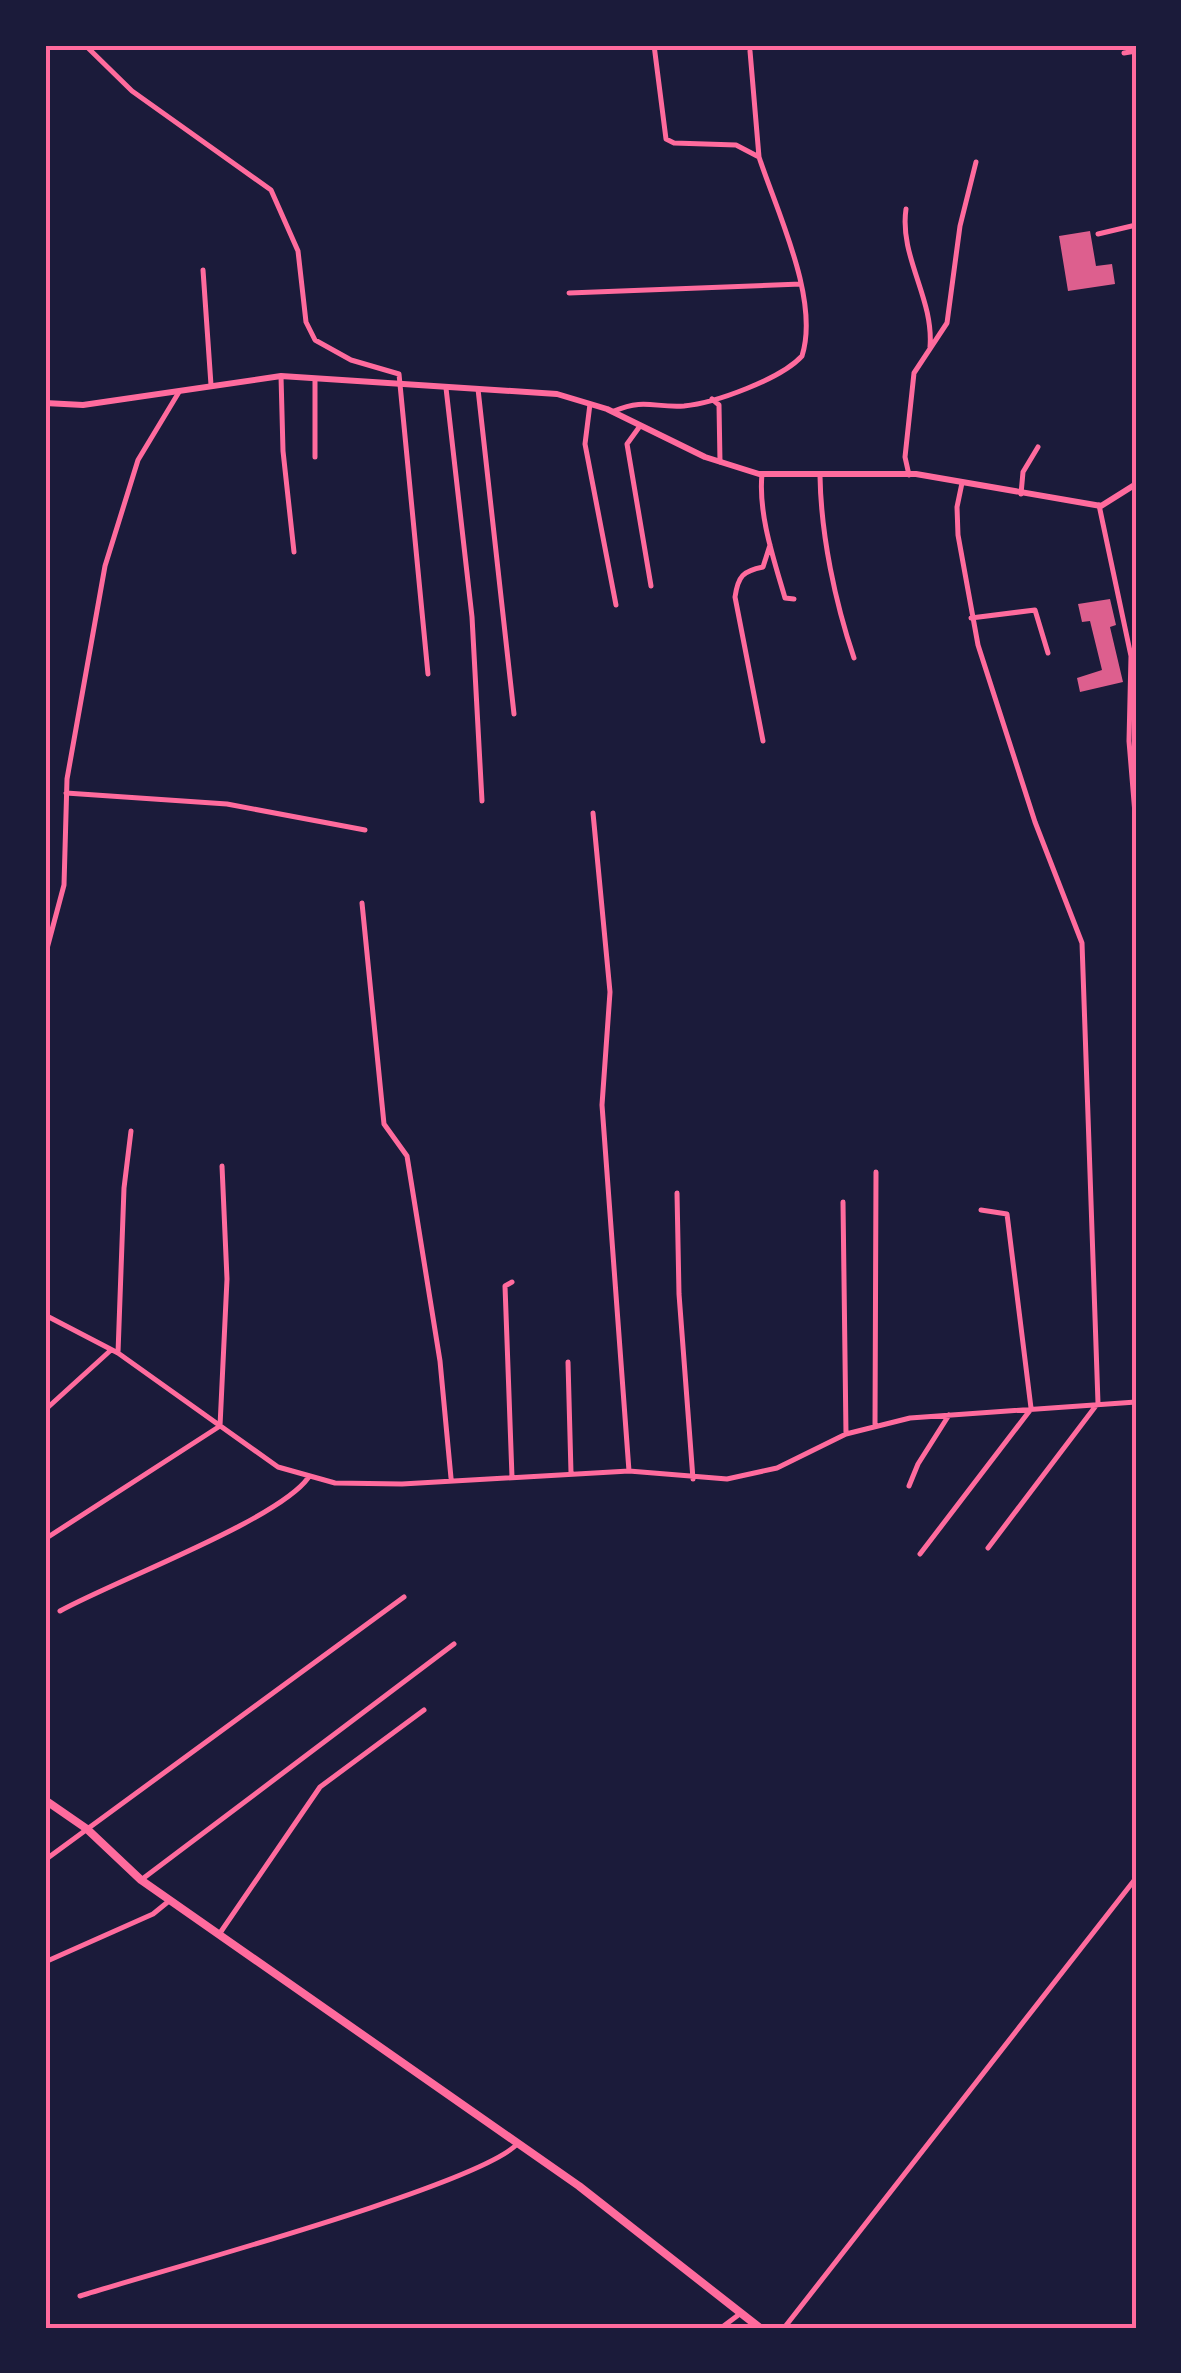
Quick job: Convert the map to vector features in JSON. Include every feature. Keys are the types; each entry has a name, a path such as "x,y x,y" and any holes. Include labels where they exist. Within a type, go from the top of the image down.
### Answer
{"main road":[{"path":"45,1800 87,1829 142,1880 518,2143 760,2328"}],"street":[{"path":"86,45 132,91 271,190 298,251 306,322 314,340 341,356 399,374 428,674"},
{"path":"654,45 666,139 674,143 736,145 759,156"},
{"path":"1124,49 1136,48"},
{"path":"614,411 640,400 683,406 712,398 757,384 802,356 808,324 801,284 759,156 750,51"},
{"path":"909,475 905,458 914,373 947,323 960,226 976,162"},
{"path":"906,209 904,235 929,319 930,348"},
{"path":"1098,234 1136,226"},
{"path":"203,270 212,385"},
{"path":"569,293 801,284"},
{"path":"281,376 283,450 294,552"},
{"path":"45,403 83,405 281,376 557,394 614,411 720,463 762,474 909,475 1099,505 1136,484"},
{"path":"315,380 315,457"},
{"path":"446,388 472,617 482,801"},
{"path":"478,389 514,714"},
{"path":"45,956 64,885 66,794 105,566 138,460 179,392"},
{"path":"712,398 719,405 720,463"},
{"path":"590,404 585,444 616,605"},
{"path":"642,423 627,444 652,586"},
{"path":"1021,494 1023,472 1038,447"},
{"path":"762,474 760,496 770,545 785,598 794,599"},
{"path":"820,476 820,503 854,658"},
{"path":"962,482 958,521 972,618 1012,754 1082,944 1098,1403 988,1548"},
{"path":"1099,505 1134,657 1132,751 1136,826"},
{"path":"763,741 736,597 738,578 744,571 763,567 770,545"},
{"path":"972,618 1035,610 1048,653"},
{"path":"66,794 226,804 365,830"},
{"path":"593,812 610,992 602,1105 629,1471"},
{"path":"362,904 384,1124 407,1156 440,1361 451,1479"},
{"path":"118,1353 124,1188 131,1131"},
{"path":"220,1426 228,1278 222,1166"},
{"path":"876,1172 876,1426"},
{"path":"678,1193 679,1294 693,1479"},
{"path":"843,1202 846,1434"},
{"path":"920,1554 1031,1410 1008,1214 981,1210"},
{"path":"512,1282 505,1286 512,1477"},
{"path":"45,1315 118,1353 278,1467 308,1478 360,1484 629,1471 728,1479 778,1468 846,1434 876,1426 950,1414 1136,1402"},
{"path":"45,1410 111,1350"},
{"path":"568,1362 571,1474"},
{"path":"909,1486 918,1464 950,1414"},
{"path":"45,1539 220,1426"},
{"path":"60,1610 240,1524 300,1488 308,1478"},
{"path":"45,1860 404,1597"},
{"path":"142,1880 454,1644"},
{"path":"220,1933 320,1786 424,1710"},
{"path":"784,2328 1136,1878"},
{"path":"45,1962 153,1914 171,1899"},
{"path":"80,2296 364,2209 499,2160 518,2143"},
{"path":"721,2328 741,2313"}],"building":[{"path":"1090,231 1096,266 1112,264 1115,284 1068,291 1059,236"},
{"path":"1110,599 1116,625 1110,627 1123,682 1080,692 1077,678 1102,670 1090,621 1082,622 1078,604"}]}
